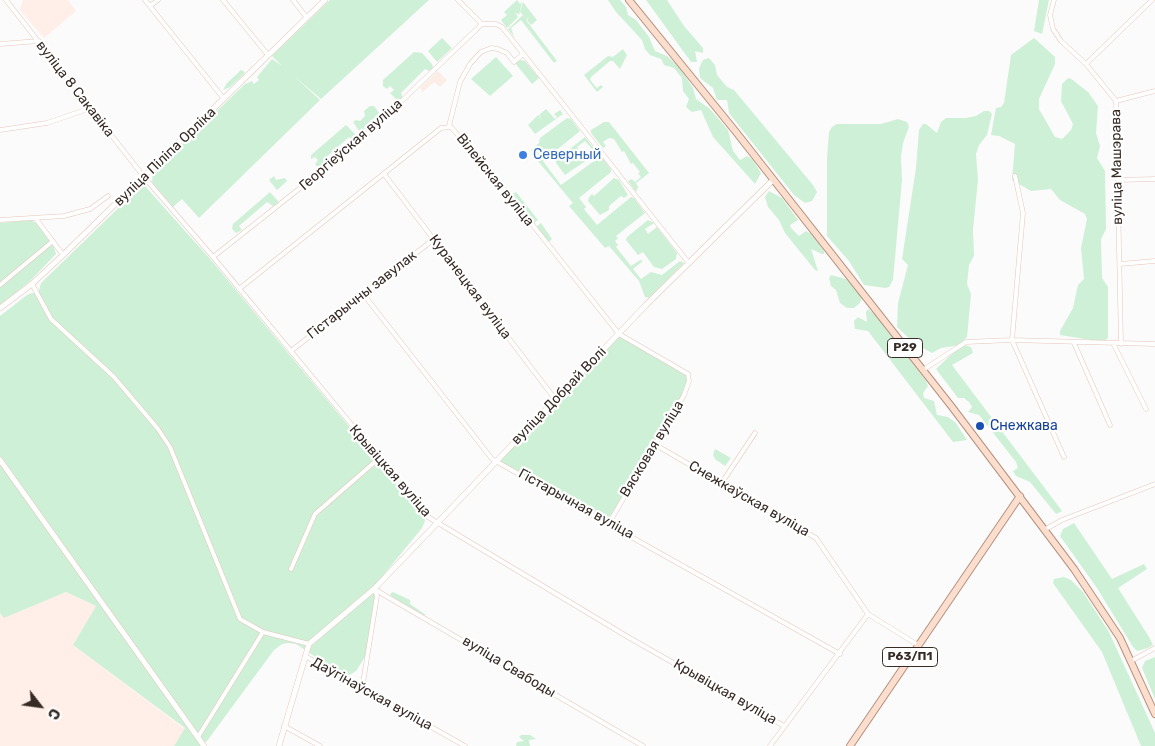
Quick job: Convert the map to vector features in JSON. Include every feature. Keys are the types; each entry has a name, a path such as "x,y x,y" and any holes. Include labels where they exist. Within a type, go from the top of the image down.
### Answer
{"main road":[{"name":"Р29","path":"629,0 773,180 1020,496 1100,606 1131,661 1155,714"},
{"name":"Р63/П1","path":"850,746 1020,496"}],"street":[{"name":"вуліца 8 Сакавіка","path":"6,0 144,177"},
{"path":"145,0 224,99"},
{"path":"150,6 158,0"},
{"path":"223,0 268,55"},
{"path":"292,0 306,18"},
{"name":"вуліца Піліпа Орліка","path":"0,308 32,284 63,255 325,0"},
{"path":"458,0 482,24 500,26 688,262"},
{"name":"вуліца Машэрава","path":"1054,0 1050,15 1053,28 1061,41 1086,64 1116,101 1121,344"},
{"path":"1086,64 1152,0"},
{"name":"Георгіеўская вуліца","path":"213,257 362,139 482,24"},
{"path":"0,44 39,41"},
{"path":"448,126 460,82 470,64 480,52 491,48 498,49 507,53 514,62 523,54"},
{"path":"1116,101 1155,91"},
{"path":"0,130 47,123 91,108"},
{"name":"Вілейская вуліца","path":"239,289 441,128 448,126 456,130 618,334 688,374"},
{"name":"Куранецкая вуліца","path":"384,174 554,400"},
{"path":"1015,176 1023,213 1012,340 1064,457"},
{"name":"Крывіцкая вуліца","path":"144,177 213,257 428,517 784,726"},
{"path":"1118,180 1155,179"},
{"name":"вуліца Добрай Волі","path":"309,644 374,589 688,262 773,180"},
{"path":"0,220 64,216 90,209 108,196"},
{"path":"36,219 63,255"},
{"name":"Гістарычны завулак","path":"291,351 434,239"},
{"path":"0,285 53,242"},
{"path":"1120,264 1155,260"},
{"path":"32,284 51,319 95,357 158,429 170,447 240,618 263,632 309,644 279,746"},
{"name":"Гістарычная вуліца","path":"364,295 492,459 840,654"},
{"path":"922,370 966,342 1012,340 1114,345 1155,344"},
{"path":"1074,343 1110,425"},
{"path":"1114,345 1146,409"},
{"name":"Вясковая вуліца","path":"609,523 684,395 689,381 688,374"},
{"path":"722,484 755,432"},
{"name":"Снежкаўская вуліца","path":"654,444 816,538 868,614"},
{"path":"0,460 204,746"},
{"path":"291,570 315,514 377,460 380,460"},
{"path":"1044,530 1062,520 1155,484"},
{"path":"362,689 377,596 374,589"},
{"name":"вуліца Свабоды","path":"374,589 643,746"},
{"path":"770,746 868,614 918,645"},
{"path":"198,737 263,632"},
{"path":"1131,661 1155,648"},
{"name":"Даўгінаўская вуліца","path":"305,656 465,746"},
{"path":"284,726 320,746"}],"shaded area":[{"path":"23,0 68,0 76,11 44,38 20,10"},
{"path":"438,71 447,80 440,87 434,82 423,92 420,88"},
{"path":"66,592 96,606 73,645 185,729 174,746 0,746 0,613 4,618"}],"green space":[{"path":"330,0 429,0 321,99 293,75 320,100 199,218 182,199 173,207 152,182 153,172 245,84 252,81 254,84 259,80 257,77 272,59 282,66 272,56"},
{"path":"517,0 520,4 522,2 519,15 515,12 518,17 507,28 501,20 507,15 504,12"},
{"path":"608,0 620,0 626,7 628,15 636,20 649,37 655,51 667,56 680,68 693,88 696,99 710,109 728,130 733,151 740,160 747,156 752,159 761,173 755,184 713,137 701,110 692,112 686,107 689,99 683,91 682,78 674,68 664,65 661,59 650,55 645,49 642,40 616,12"},
{"path":"646,0 667,0 684,26 703,48 703,53 695,51 697,62 691,62"},
{"path":"1039,0 1049,0 1042,34 1034,31"},
{"path":"523,2 537,20 531,25 527,20 529,17 526,20 557,61 554,63 521,20 511,28 514,37 508,29 523,15 520,12"},
{"path":"442,38 452,48 437,62 428,51"},
{"path":"1034,38 1055,57 1055,64 1039,99 1039,109 1055,137 1062,139 1071,130 1073,124 1061,101 1062,84 1067,79 1070,78 1088,92 1098,106 1096,133 1100,146 1097,158 1105,171 1106,229 1101,239 1102,278 1108,287 1108,338 1103,342 1060,335 1060,331 1073,308 1078,285 1084,279 1081,248 1087,219 1085,214 1060,200 1051,189 1031,191 1012,180 1015,144 999,136 991,135 996,108 1001,107 1004,103 1011,55"},
{"path":"623,49 627,55 620,69 613,61 610,61 591,77 590,80 597,88 601,85 603,87 597,92 584,75 608,56 613,57"},
{"path":"414,52 422,53 432,64 433,68 429,71 425,69 401,93 403,98 398,101 390,93 394,90 390,86 387,89 383,86 383,80"},
{"path":"496,57 513,76 490,96 471,79"},
{"path":"709,58 715,65 717,75 727,87 734,90 813,185 817,192 812,201 805,203 794,195 729,113 727,100 717,100 713,88 700,78 699,68 703,60"},
{"path":"521,60 525,61 539,78 532,84 515,63"},
{"path":"241,70 245,72 243,75 230,87 223,90 227,83"},
{"path":"370,106 374,106 383,118 377,116 364,127 366,132 361,134 353,122 356,120 360,121 365,116 364,111"},
{"path":"546,109 555,119 557,117 554,114 560,110 563,114 535,134 528,125 538,115 543,121 539,115"},
{"path":"984,111 989,111 992,114 987,135 979,145 976,154 978,180 973,229 974,256 969,265 967,284 971,294 967,337 960,345 941,348 932,353 914,343 897,327 898,303 908,265 902,259 916,168 919,130 923,124 926,124 937,133 941,122 946,118 966,118 976,116"},
{"path":"567,118 571,119 580,131 543,161 561,185 601,156 611,169 611,172 579,198 586,207 584,209 597,225 631,197 634,198 645,213 616,236 618,238 615,241 618,245 616,247 631,266 640,260 643,261 633,269 641,279 651,272 662,275 680,261 684,263 649,298 645,297 639,281 609,246 605,248 569,206 573,203 532,154 531,150 539,143 540,138"},
{"path":"898,119 907,122 909,127 903,143 901,157 902,180 893,280 889,287 885,288 864,285 849,261 827,236 829,132 837,124 881,124"},
{"path":"604,122 609,122 649,173 636,183 638,187 636,192 628,181 632,179 635,182 641,177 638,173 640,172 633,163 631,164 624,151 622,152 614,139 609,138 603,142 606,146 603,148 591,133 591,130"},
{"path":"346,125 356,135 357,140 352,140 349,137 323,160 326,165 319,168 315,164 318,160 315,157 311,159 311,155"},
{"path":"585,137 597,152 595,153 585,141 577,147 587,160 565,175 556,163 556,160"},
{"path":"274,176 276,180 285,178 287,181 277,190 269,180"},
{"path":"614,178 619,180 628,195 624,198 621,196 609,206 609,210 600,215 588,201 589,197 592,194 594,196"},
{"path":"145,186 211,260 424,517 425,521 422,528 368,594 374,589 377,596 368,652 356,671 346,677 296,644 282,644 274,650 207,741 200,746 174,746 185,728 73,645 96,606 66,592 4,618 0,613 0,316 27,295 32,293 38,294 41,283 140,187"},
{"path":"769,191 782,198 798,220 790,225 791,228 799,236 806,231 813,235 824,251 824,254 822,254 811,249 818,271 815,270 785,233 779,220 768,207 765,197"},
{"path":"270,192 278,201 277,204 273,206 267,202 239,226 242,230 236,233 232,229 233,224"},
{"path":"516,192 538,220 534,223 511,195"},
{"path":"31,220 37,224 54,247 56,254 30,281 0,305 0,223"},
{"path":"648,220 654,223 645,229 648,234 657,227 677,253 676,259 662,269 654,267 643,252 638,255 626,240 627,237"},
{"path":"541,223 552,239 549,242 536,227"},
{"path":"831,275 846,279 862,298 860,303 854,308 847,308 840,303 836,290 831,286 829,278"},
{"path":"868,309 878,317 926,381 928,386 923,393 924,398 934,401 937,415 948,417 956,423 967,440 953,442 868,331 855,329 854,321 858,317 867,322 866,312"},
{"path":"619,334 688,374 689,381 684,395 609,523 497,461"},
{"path":"965,345 971,347 973,353 952,365 1062,511 1056,514 1030,482 1016,476 1013,471 1018,468 1016,462 979,415 968,412 972,407 969,402 964,398 958,398 936,369 957,349"},
{"path":"715,449 731,458 725,466 715,459 713,455"},
{"path":"1074,523 1112,579 1144,564 1147,569 1118,588 1153,645 1137,651 1133,647 1097,588 1060,536 1063,529"},
{"path":"1064,577 1071,580 1083,592 1109,632 1155,733 1155,746 1141,746 1102,652 1053,583 1054,579"},
{"path":"393,592 410,600 410,604 426,615 392,597 390,594"},
{"path":"1155,657 1155,699 1142,668 1145,661"},
{"path":"521,735 530,735 536,739 529,740 530,746 516,746 517,742 524,741 519,737"}],"place":[{"name":"Северный","path":"523,155"},
{"name":"Снежкава","path":"980,426"}]}
